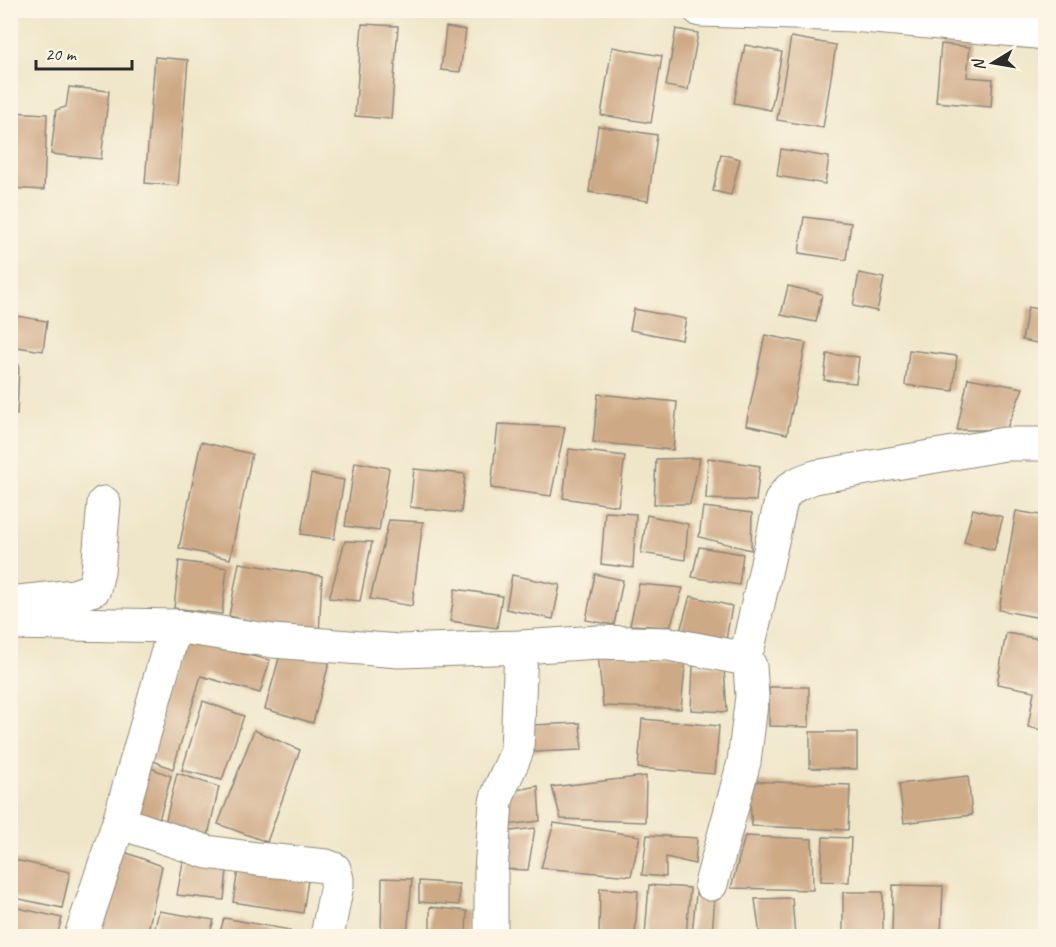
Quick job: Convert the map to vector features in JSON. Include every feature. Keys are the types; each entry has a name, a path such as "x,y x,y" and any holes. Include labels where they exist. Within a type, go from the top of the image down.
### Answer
{"street":[{"path":"700,10 853,15 1046,33"},
{"path":"742,656 749,644 781,501 785,492 794,485 814,477 1005,444 1046,444"},
{"path":"10,603 74,596 94,589 98,571 104,503"},
{"path":"10,623 174,626 273,641 399,651 598,642 669,644 730,657 742,656"},
{"path":"81,936 119,822 174,626"},
{"path":"491,936 491,871 496,802 517,750 521,647"},
{"path":"711,884 744,762 752,696 750,666 742,656"},
{"path":"119,822 207,852 257,860 326,866 334,869 338,879 327,936"}],"building":[{"path":"362,24 398,26 391,119 355,116"},
{"path":"446,27 466,30 460,72 441,70"},
{"path":"676,29 698,33 688,90 666,86"},
{"path":"791,37 836,45 823,128 777,120"},
{"path":"941,44 970,47 967,77 993,79 991,107 936,102"},
{"path":"745,45 782,52 771,110 734,103"},
{"path":"612,47 662,56 651,123 601,115"},
{"path":"155,57 188,60 178,186 145,183"},
{"path":"69,87 109,91 101,159 51,154 56,110 66,107"},
{"path":"10,112 47,114 44,190 10,188"},
{"path":"598,126 657,135 648,201 589,192"},
{"path":"781,149 829,157 825,184 777,176"},
{"path":"721,154 740,159 731,195 713,191"},
{"path":"804,217 851,223 846,260 799,253"},
{"path":"859,273 884,278 877,311 853,306"},
{"path":"788,286 822,294 816,322 781,315"},
{"path":"1028,307 1046,311 1046,345 1022,340"},
{"path":"634,309 686,319 682,340 630,330"},
{"path":"10,315 47,321 43,351 10,346"},
{"path":"765,335 806,343 787,434 746,425"},
{"path":"909,350 957,356 953,391 905,385"},
{"path":"827,354 859,357 856,383 824,380"},
{"path":"10,364 19,365 17,415 10,414"},
{"path":"968,378 1023,388 1006,430 957,430"},
{"path":"598,394 677,402 673,450 593,442"},
{"path":"498,424 565,427 551,496 491,488"},
{"path":"201,442 252,454 230,559 179,548"},
{"path":"569,449 625,456 618,506 563,498"},
{"path":"700,458 690,504 654,504 656,459"},
{"path":"708,458 760,466 756,501 706,499"},
{"path":"355,462 389,468 379,531 345,526"},
{"path":"414,469 465,474 461,513 410,507"},
{"path":"311,474 344,480 334,539 301,534"},
{"path":"703,507 752,513 751,550 699,537"},
{"path":"973,509 1003,517 994,550 964,542"},
{"path":"1016,511 1046,516 1046,591 1041,618 999,610"},
{"path":"605,512 636,514 633,568 601,564"},
{"path":"647,515 688,524 685,560 641,553"},
{"path":"389,520 423,522 412,606 370,599"},
{"path":"345,541 372,542 360,601 329,598"},
{"path":"699,547 743,554 739,585 692,577"},
{"path":"179,561 227,568 222,614 174,608"},
{"path":"239,563 322,576 319,635 229,616"},
{"path":"595,574 623,580 614,625 586,620"},
{"path":"512,575 560,585 553,619 506,609"},
{"path":"639,584 683,588 670,627 630,625"},
{"path":"455,589 502,596 497,628 450,621"},
{"path":"690,596 732,606 726,640 680,631"},
{"path":"1006,633 1046,640 1046,731 1028,727 1034,691 997,684"},
{"path":"179,640 270,660 260,693 201,676 173,769 146,758"},
{"path":"281,651 331,656 313,723 265,709"},
{"path":"598,653 686,655 681,709 603,706"},
{"path":"693,666 724,667 727,712 691,710"},
{"path":"769,687 809,687 809,727 769,726"},
{"path":"203,701 244,716 222,780 182,770"},
{"path":"642,719 719,726 715,774 638,768"},
{"path":"580,723 582,750 534,752 532,725"},
{"path":"254,730 300,750 267,842 218,824"},
{"path":"810,732 857,732 857,769 810,768"},
{"path":"141,764 171,776 158,824 127,815"},
{"path":"177,773 219,787 207,840 164,828"},
{"path":"646,776 645,822 561,819 552,787"},
{"path":"968,776 972,815 904,823 899,784"},
{"path":"748,781 850,785 848,830 752,826"},
{"path":"538,786 540,821 506,825 506,792"},
{"path":"554,823 640,836 631,876 541,868"},
{"path":"535,828 528,870 498,869 503,832"},
{"path":"647,835 697,838 695,864 666,857 666,877 642,875"},
{"path":"745,836 812,839 813,890 731,888"},
{"path":"823,837 851,838 849,882 821,881"},
{"path":"119,850 162,866 147,936 115,936 94,931"},
{"path":"10,859 70,872 62,908 10,897"},
{"path":"183,862 227,870 224,900 177,895"},
{"path":"238,869 308,880 303,913 233,902"},
{"path":"382,878 412,879 407,935 381,936"},
{"path":"419,881 459,884 459,905 419,902"},
{"path":"649,885 690,888 686,936 645,935"},
{"path":"893,885 943,886 941,936 892,936"},
{"path":"600,888 638,891 635,936 599,936"},
{"path":"843,892 883,892 883,936 843,936"},
{"path":"696,893 715,895 712,936 692,935"},
{"path":"792,898 795,936 760,936 755,899"},
{"path":"10,906 62,918 57,936 10,936"},
{"path":"430,907 467,911 466,936 430,935"},
{"path":"159,911 214,920 209,936 153,936"},
{"path":"224,918 290,930 287,936 219,936"}]}
